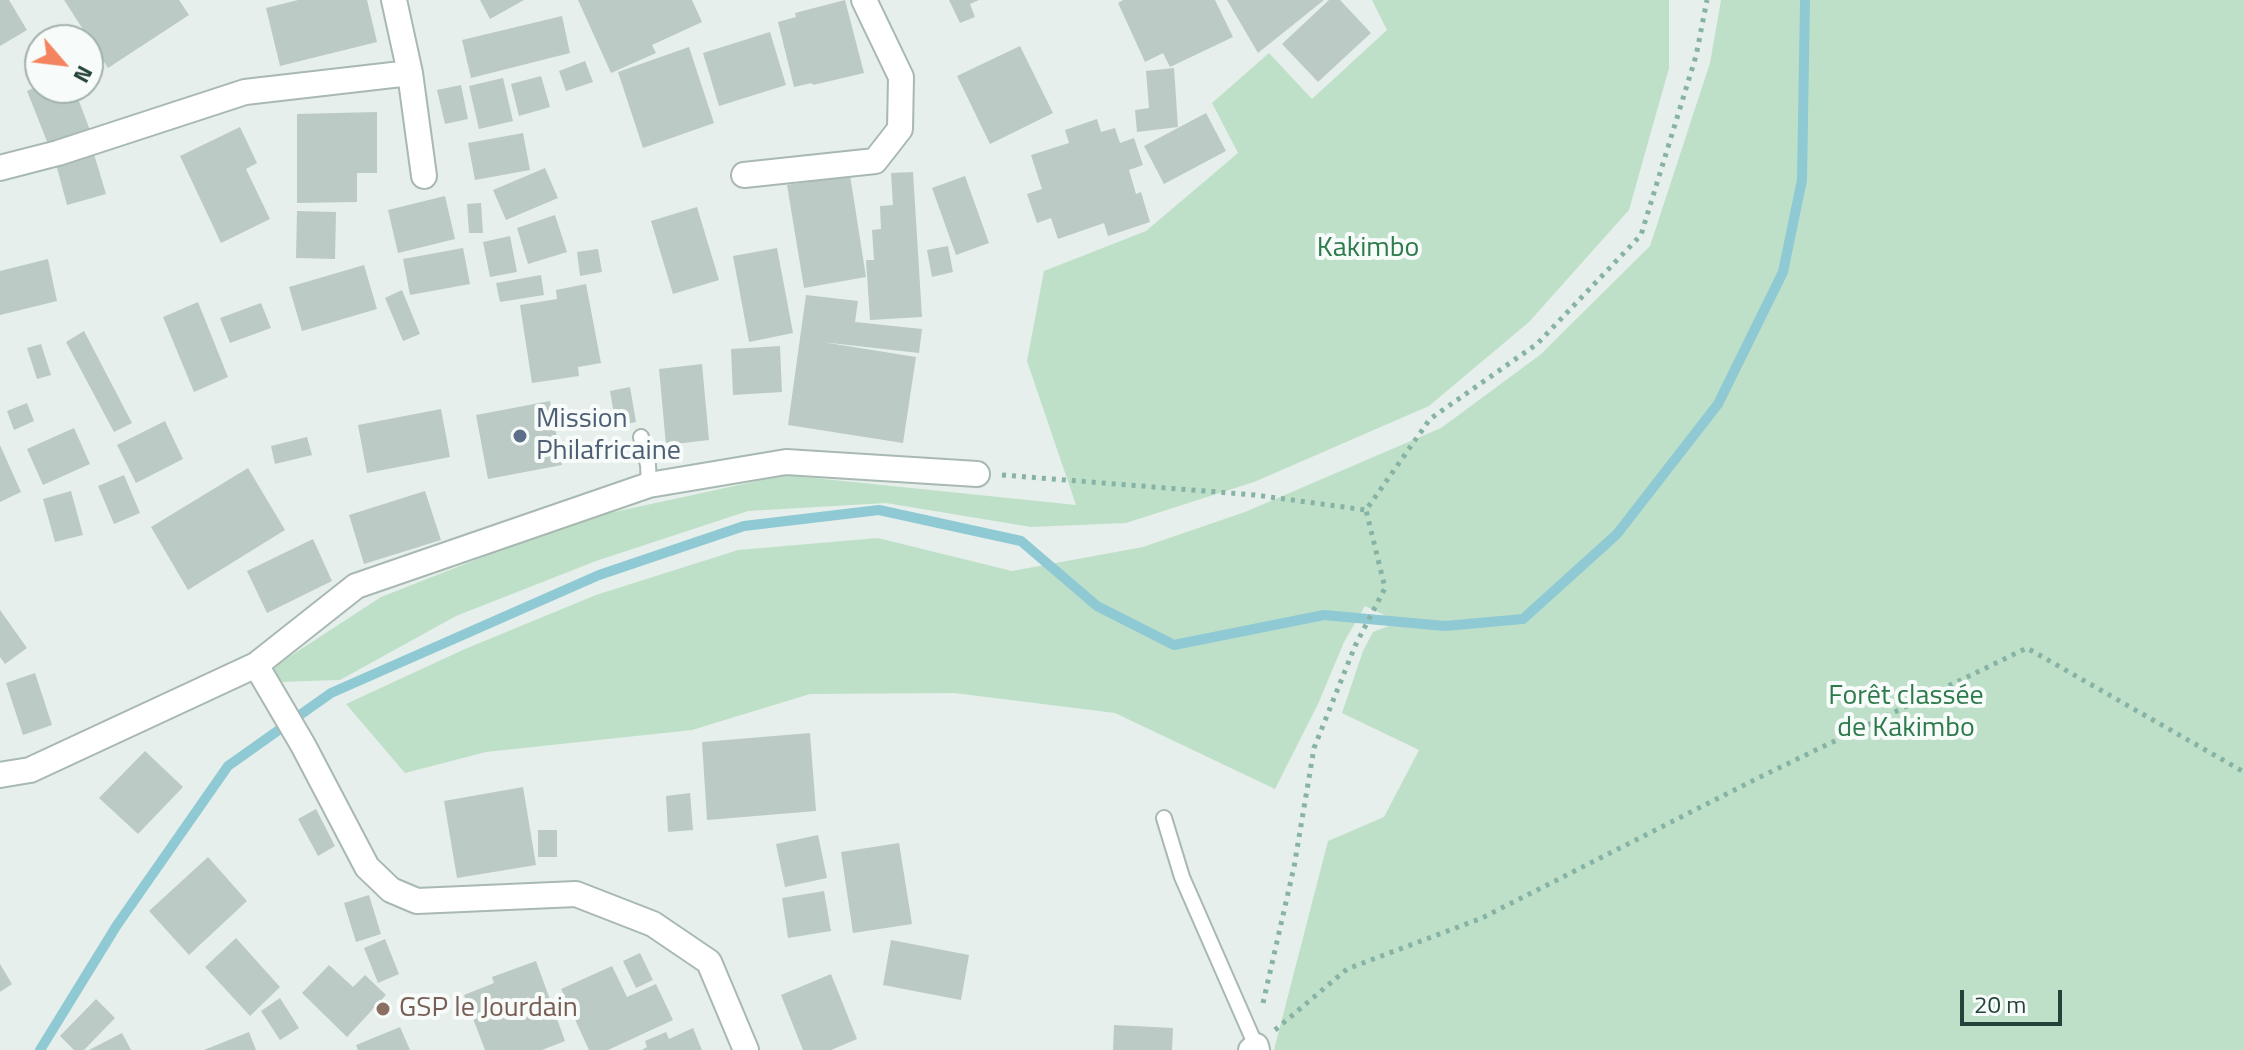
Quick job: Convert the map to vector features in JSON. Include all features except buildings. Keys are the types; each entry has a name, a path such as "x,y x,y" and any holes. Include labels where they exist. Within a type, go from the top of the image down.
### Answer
{"street":[{"path":"394,0 410,73 424,176"},
{"path":"744,175 875,161 900,129 901,77 864,0"},
{"path":"0,168 58,153 245,92 410,73"},
{"path":"0,775 30,770 256,665 356,586 649,485 786,462 977,474"},
{"path":"256,665 303,745 367,867 391,890 417,901 576,894 653,924 709,962 746,1050"}],"lane":[{"path":"641,437 649,485"},
{"path":"1164,818 1182,877 1255,1049"}],"path":[{"path":"1255,1049 1294,867 1314,748 1355,646 1385,588 1366,510 1430,419 1537,344 1641,235 1696,56 1707,0"},
{"path":"977,474 1255,495 1366,510"},
{"path":"1255,1049 1347,969 1482,918 1742,786 2027,648 2244,772"}],"green space":[{"name":"Kakimbo","path":"1372,0 1669,0 1669,68 1629,210 1529,322 1429,406 1254,482 1126,523 1031,527 886,503 748,511 596,561 456,616 340,680 249,683 381,597 577,520 785,475 1076,505 1027,361 1044,271 1146,231 1238,153 1212,103 1269,53 1312,99 1387,30"},
{"name":"Forêt classée de Kakimbo","path":"1721,0 2244,0 2244,1050 1274,1050 1328,841 1384,817 1419,750 1342,713 1363,651 1373,632 1399,622 1365,606 1344,642 1318,704 1275,789 1115,713 954,693 810,694 692,730 486,752 405,773 346,704 465,649 596,595 738,550 878,538 1012,571 1143,547 1245,512 1441,428 1540,355 1650,246 1710,63"}],"waterway":[{"path":"40,1050 117,925 228,766 331,693 599,575 744,526 879,510 1021,541 1097,606 1174,645 1324,615 1445,626 1523,619 1617,534 1718,404 1783,272 1802,180 1805,0"}],"place":[{"name":"Mission Philafricaine","path":"520,436"},
{"name":"GSP le Jourdain","path":"383,1009"}]}
